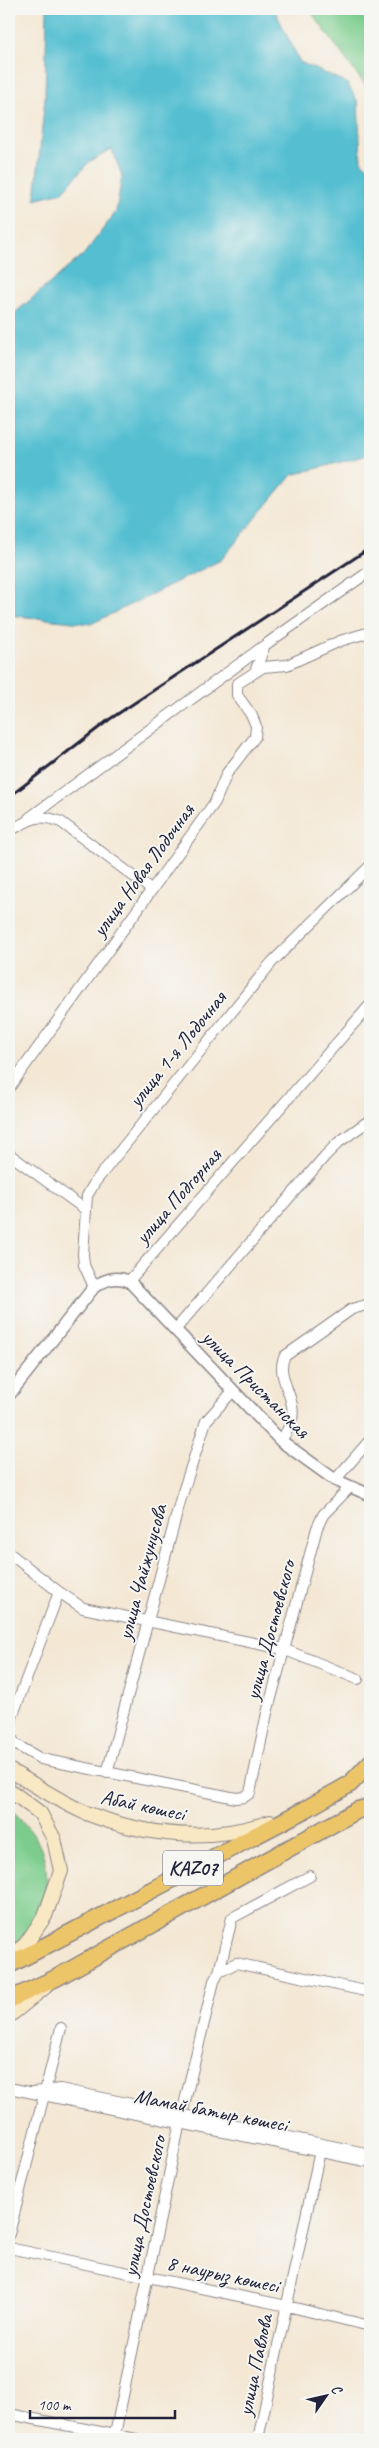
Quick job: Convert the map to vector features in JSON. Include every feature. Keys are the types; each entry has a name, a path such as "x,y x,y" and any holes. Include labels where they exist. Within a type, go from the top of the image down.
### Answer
{"highway":[{"name":"KAZ07","path":"9,1965 306,1809 350,1784 370,1763"},
{"name":"KAZ07","path":"9,2000 56,1978 358,1810 370,1807"}],"main road":[{"name":"Абай көшесі","path":"9,1770 84,1812 121,1825 186,1836 245,1830 306,1809"},
{"path":"9,1790 40,1813 54,1839 61,1871 45,1916 25,1945 9,1957"},
{"path":"9,2016 56,1978"}],"street":[{"path":"9,831 370,571"},
{"path":"255,672 263,667 286,665 304,659 340,641 370,632"},
{"path":"255,672 265,645"},
{"name":"улица Новая Лодочная","path":"9,1088 215,802 233,764 250,746 255,737 256,726 252,716 237,695 235,688 237,684 255,672"},
{"path":"29,818 51,818 61,822 152,890"},
{"name":"улица 1-я Лодочная","path":"94,1287 84,1265 86,1210 88,1196 95,1182 272,962 370,866"},
{"name":"улица Подгорная","path":"129,1281 370,1005"},
{"path":"175,1330 325,1156 339,1142 370,1120"},
{"path":"9,1154 86,1210"},
{"path":"9,1395 94,1287 112,1278 129,1281"},
{"name":"улица Пристанская","path":"129,1281 281,1441 335,1480 370,1495"},
{"path":"281,1441 292,1418 292,1408 281,1367 285,1356 352,1309 370,1304"},
{"name":"улица Чайжунусова","path":"107,1773 181,1498 206,1421 233,1391"},
{"path":"335,1480 370,1440"},
{"name":"улица Достоевского","path":"107,1773 236,1798 244,1797 250,1793 283,1649 317,1528 323,1515 350,1488"},
{"path":"9,1553 59,1592 84,1608 283,1649 358,1680"},
{"path":"9,1726 9,1720 59,1592"},
{"path":"9,1734 15,1744 42,1759 107,1773"},
{"name":"улица Достоевского","path":"114,2437 181,2118 232,1918 310,1876"},
{"path":"217,1977 236,1963 370,1992"},
{"path":"9,2234 61,2028"},
{"name":"Мамай батыр көшесі","path":"9,2088 45,2093 370,2154"},
{"name":"Мамай батыр көшесі","path":"181,2118 370,2162"},
{"name":"улица Павлова","path":"258,2439 320,2151"},
{"name":"8 наурыз көшесі","path":"9,2248 287,2306 370,2326"},
{"path":"9,2414 114,2437 136,2439"}],"green space":[{"path":"309,9 370,9 370,92"},
{"path":"9,1809 19,1817 38,1843 47,1875 46,1892 41,1908 23,1937 9,1948"}],"water":[{"path":"47,9 274,9 300,62 347,83 358,102 361,161 370,169 370,452 364,456 292,475 221,560 91,624 9,615 9,318 84,254 116,212 122,176 112,149 89,162 62,192 35,199 45,98"}],"railway":[{"path":"9,797 110,719 370,548"}]}
